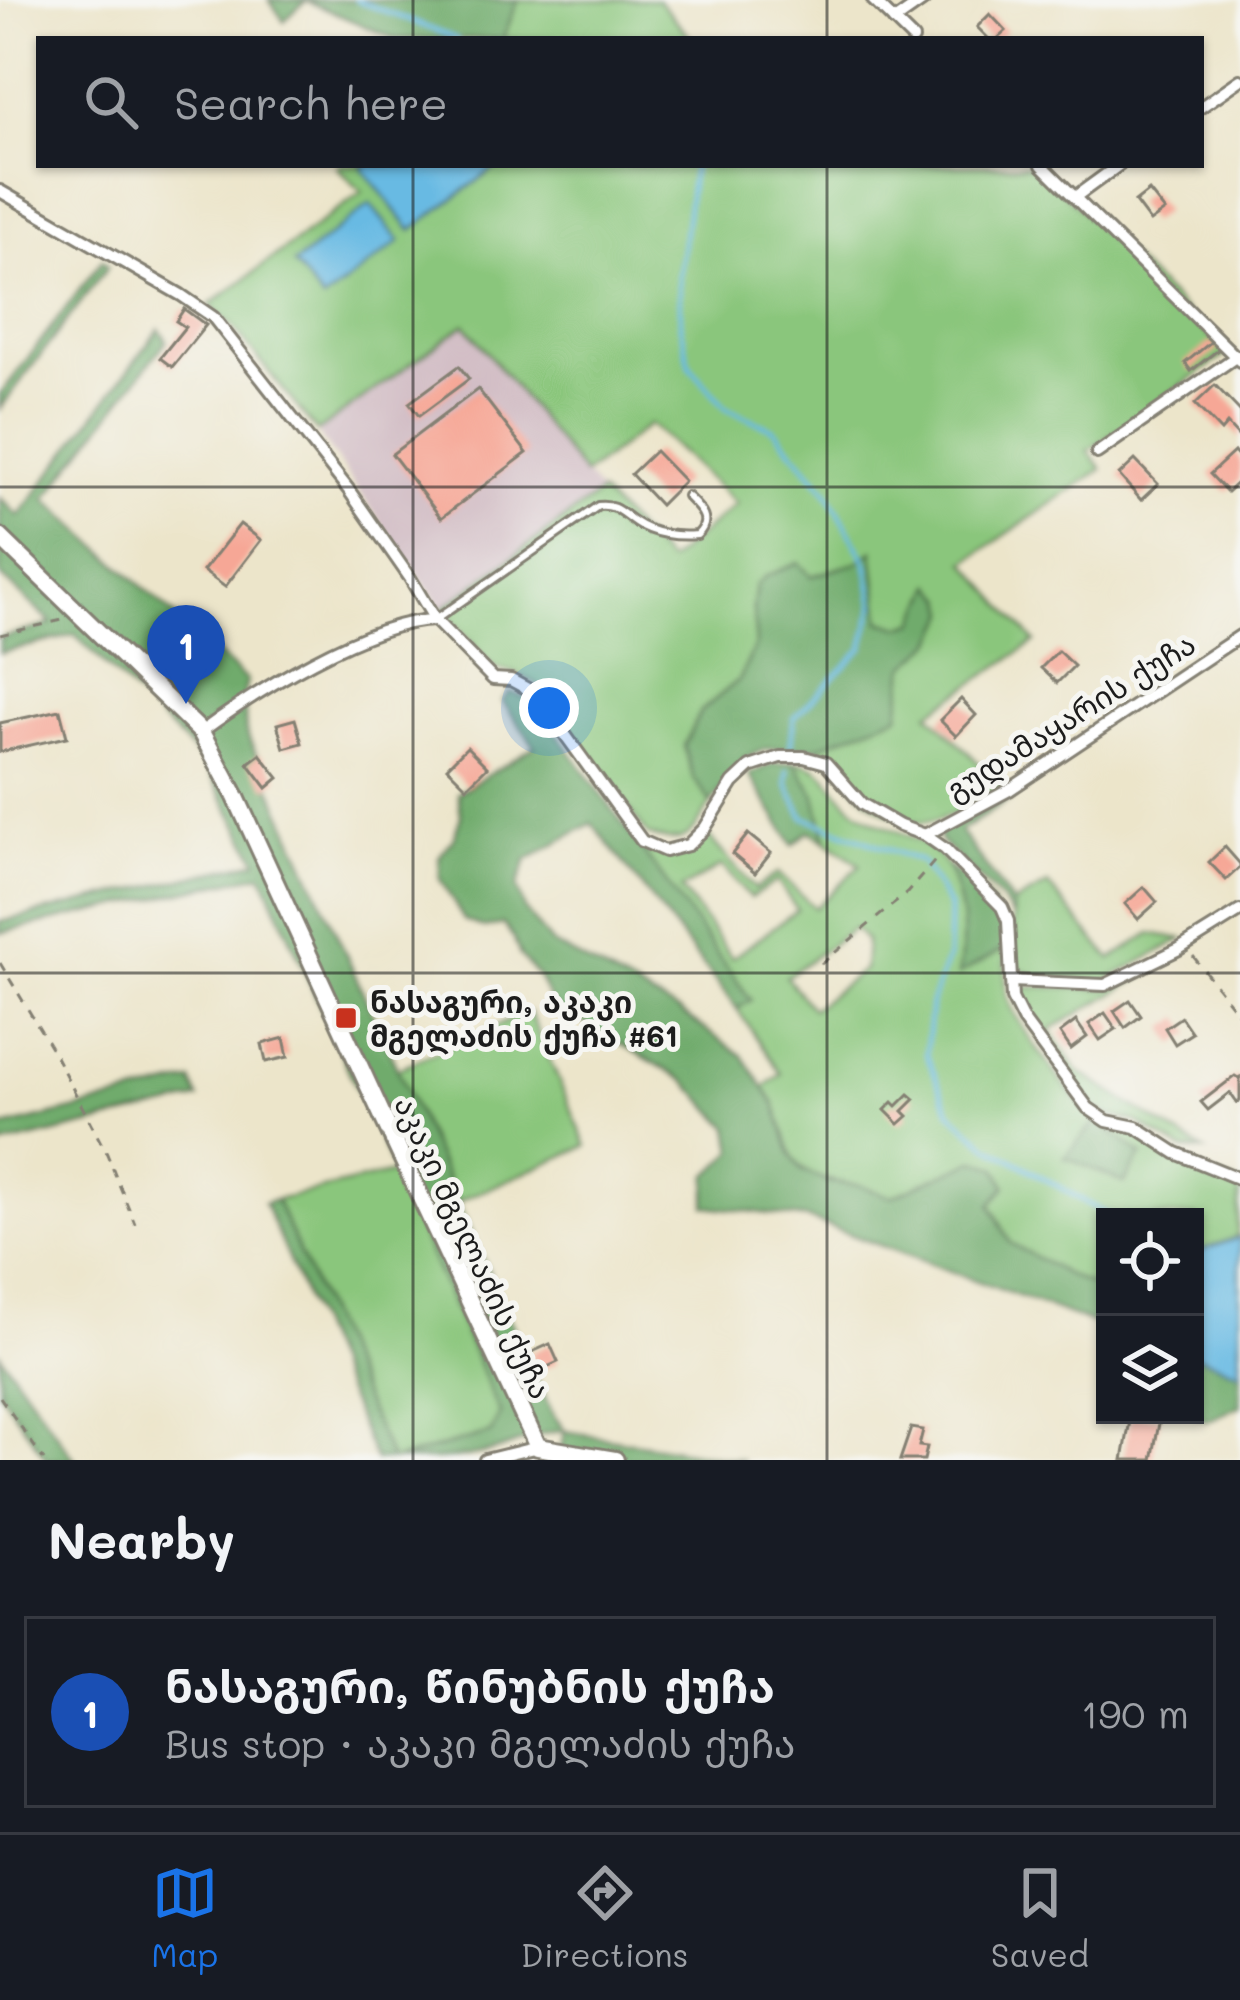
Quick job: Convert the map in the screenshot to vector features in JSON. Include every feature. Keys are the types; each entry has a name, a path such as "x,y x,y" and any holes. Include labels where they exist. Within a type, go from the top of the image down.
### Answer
{"street":[{"path":"873,0 910,36"},
{"path":"894,21 924,0"},
{"path":"1204,104 1240,80"},
{"path":"1045,168 1239,357 1097,453"},
{"path":"1075,196 1115,168"},
{"path":"0,191 213,317 348,489 435,620 494,679 511,680 535,693 642,841 665,850 688,845 750,767 804,757 826,764 862,804 945,849 1002,907 1008,922 1012,998 1088,1108 1107,1121 1136,1127 1176,1153 1240,1179"},
{"name":"აკაკი მგელაძის ქუჩა","path":"0,537 201,732 236,795 538,1448 615,1460"},
{"path":"201,732 239,704 359,640 419,620 435,620"},
{"name":"გუდამაყარის ქუჩა","path":"925,835 1009,790 1240,636"},
{"path":"1011,981 1105,985 1240,911"},
{"path":"485,1460 538,1448"}],"lane":[{"path":"435,620 598,506 619,509 650,530 697,535 705,519 687,496"}],"path":[{"path":"0,635 79,616"},
{"path":"821,964 908,892 945,849"},
{"path":"1184,945 1240,1016"},
{"path":"0,962 107,1154 135,1224"},
{"path":"0,1397 44,1460"}],"shaded area":[{"path":"465,324 600,493 442,609 317,432"}],"green space":[{"path":"269,0 518,0 504,36 388,36 306,1 284,21"},
{"path":"518,0 658,0 689,36 504,36"},
{"path":"338,168 363,168 411,230 495,168 1038,168 1228,353 1088,451 1102,469 966,562 1035,642 929,713 1003,787 934,821 899,819 868,800 817,747 899,715 905,667 933,642 916,622 900,627 880,621 857,563 812,576 753,609 756,643 740,679 700,712 693,777 711,803 687,836 661,839 648,835 537,684 494,668 442,609 600,493 668,562 736,504 650,424 584,475 465,324 317,432 210,305 362,192"},
{"path":"102,260 108,266 0,409 0,395"},
{"path":"159,329 167,340 46,499 247,681 246,732 552,1413 565,1431 743,1460 559,1460 564,1431 479,1455 395,1460 491,1433 500,1413 262,874 0,933 0,922 258,861 202,760 75,635 0,653 0,638 52,624 0,575 0,498 19,516"},
{"path":"873,551 881,621 900,627 916,622 933,585 946,599 949,613 934,642 905,667 899,715 817,747 765,749 746,758 711,803 693,777 684,746 700,712 740,679 756,643 756,584 798,563 812,576 857,563"},
{"path":"510,692 533,700 751,1000 737,1009 592,823 527,860 517,887 525,910 551,943 680,1012 743,1056 775,1104 801,1170 828,1182 859,1185 891,1197 976,1160 996,1167 1006,1186 991,1205 1010,1243 1096,1287 1096,1325 808,1219 706,1206 708,1176 734,1151 730,1128 684,1080 551,1004 503,924 484,928 464,920 440,879 439,857 454,837 461,816 458,793 535,746 502,701"},
{"path":"795,762 815,767 860,813 926,845 939,857 960,904 959,974 1005,948 1006,990 1012,1009 1046,1062 1097,1121 1066,1158 1142,1155 1105,1128 1134,1134 1174,1158 1240,1184 1237,1237 1204,1250 1204,1208 1096,1208 1096,1287 1010,1243 991,1204 1006,1186 996,1167 976,1160 891,1197 800,1167 764,1087 781,1074 737,1009 750,1000 640,847 676,855 707,835 755,889 778,873 815,908 860,865 826,841 816,796","holes":["722,866 750,898 777,881 797,910 732,958 681,889","854,928 866,941 864,969 812,1009 786,977"]},
{"path":"795,762 816,796 826,841 809,831 793,845 749,774 773,764"},
{"path":"1012,798 960,831 1013,904 1013,918 939,838 943,828"},
{"path":"947,866 988,899 999,918 1005,948 958,975 962,919"},
{"path":"1048,885 1111,959 1151,933 1183,939 1103,982 1038,977 1022,970 1012,958 1013,904"},
{"path":"1184,953 1050,1030 1078,1071 1204,1151 1182,1150 1138,1123 1091,1106 1027,1019 1017,998 1016,986 1106,989"},
{"path":"529,1012 587,1146 457,1202 397,1069"},
{"path":"192,1081 199,1099 0,1146 0,1128"},
{"path":"1097,1121 1142,1155 1124,1183 1065,1157"},
{"path":"393,1173 501,1413 491,1433 391,1460 276,1200"},
{"path":"276,1200 391,1460 375,1460 264,1203"},
{"path":"0,1354 75,1460 47,1460 0,1392"},
{"path":"1204,1358 1240,1372 1240,1406 1207,1421"}],"water":[{"path":"362,168 495,168 411,230"},
{"path":"370,204 400,241 323,301 294,264"},
{"path":"1240,1237 1240,1372 1204,1358 1204,1250"}],"building":[{"path":"990,14 1006,31 986,36 977,27"},
{"path":"1149,191 1165,211 1150,222 1135,202"},
{"path":"184,309 206,325 172,367 160,358 185,327 176,321"},
{"path":"1212,341 1219,349 1191,371 1185,363"},
{"path":"459,366 469,379 419,416 409,403"},
{"path":"1215,385 1240,411 1240,438 1227,424 1221,431 1195,404"},
{"path":"478,389 527,453 441,518 392,454"},
{"path":"655,451 684,481 660,505 631,474"},
{"path":"1234,452 1240,459 1240,480 1227,492 1210,474"},
{"path":"1135,460 1158,484 1141,500 1119,475"},
{"path":"240,524 261,540 225,587 203,571"},
{"path":"1058,651 1074,666 1057,683 1041,668"},
{"path":"961,699 976,715 956,736 940,720"},
{"path":"60,710 67,737 0,752 0,723"},
{"path":"295,719 302,743 284,748 277,724"},
{"path":"467,747 487,767 467,787 447,767"},
{"path":"260,754 279,778 267,788 248,763"},
{"path":"748,834 771,853 755,873 732,854"},
{"path":"1225,847 1240,864 1226,880 1209,862"},
{"path":"1144,887 1157,902 1138,919 1125,904"},
{"path":"1130,1000 1141,1016 1125,1028 1114,1011"},
{"path":"1105,1013 1116,1029 1100,1040 1089,1024"},
{"path":"1181,1017 1192,1033 1175,1044 1165,1028"},
{"path":"1076,1021 1087,1037 1071,1049 1060,1033"},
{"path":"284,1038 288,1057 266,1062 262,1044"},
{"path":"1240,1077 1240,1101 1230,1093 1208,1110 1201,1102"},
{"path":"909,1094 915,1099 903,1111 908,1116 899,1124 885,1110"},
{"path":"550,1344 558,1362 538,1371 530,1353"},
{"path":"1129,1424 1159,1424 1152,1460 1123,1460"},
{"path":"911,1428 923,1430 919,1446 927,1447 924,1460 900,1460"}],"waterway":[{"path":"356,0 449,36"},
{"path":"693,168 679,277 681,326 690,366 726,408 774,429 826,490 867,563 874,605 863,648 794,718 790,752"},
{"path":"788,771 787,783 804,817 922,862 949,907 948,958 931,1003 926,1054 950,1111 987,1145 1096,1208"}],"place":[{"name":"ნასაგური, წინუბნის ქუჩა","path":"186,704"},
{"name":"ნასაგური, აკაკი მგელაძის ქუჩა #61","path":"346,1018"}]}
